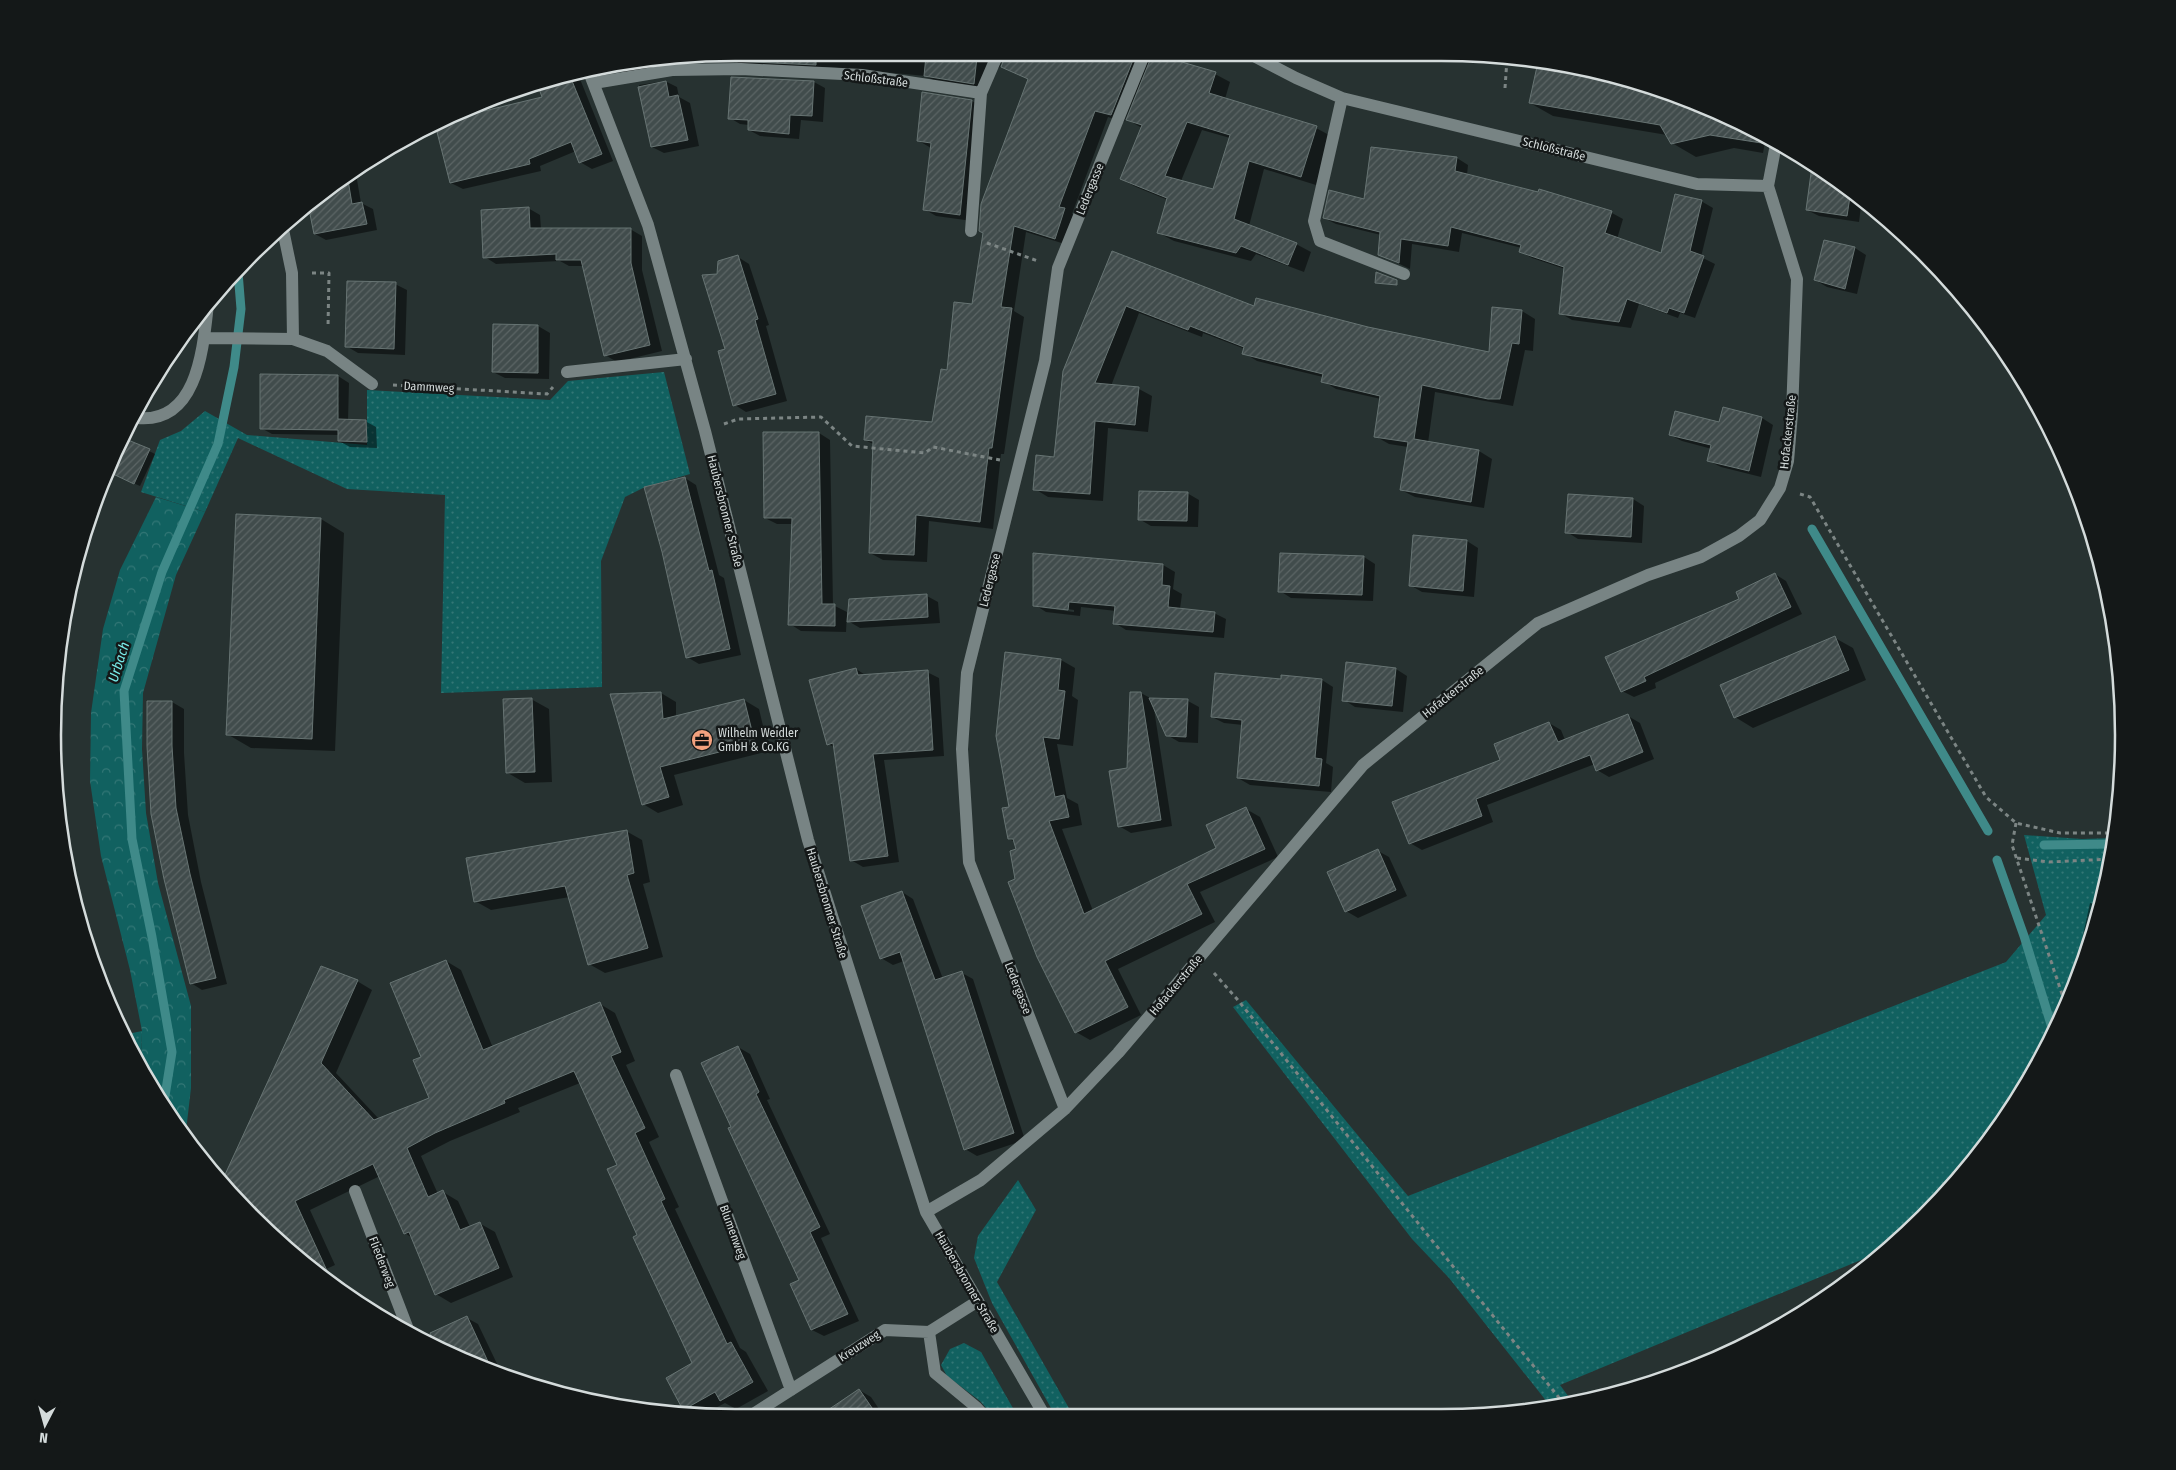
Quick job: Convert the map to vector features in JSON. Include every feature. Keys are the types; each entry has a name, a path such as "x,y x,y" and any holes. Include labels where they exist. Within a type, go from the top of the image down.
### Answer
{"street":[{"path":"971,231 980,94 995,61"},
{"name":"Ledergasse","path":"1065,1109 969,862 962,749 967,673 1045,361 1058,268 1142,61"},
{"name":"Schloßstraße","path":"1263,61 1296,78 1342,98 1697,184 1768,186"},
{"name":"Schloßstraße","path":"741,69 862,75 980,94"},
{"name":"Haubersbronner Straße","path":"741,69 672,70 592,77 648,225 705,431 808,840 926,1212 1041,1409"},
{"path":"1342,98 1314,221 1320,241 1404,274"},
{"name":"Hofackerstraße","path":"926,1212 981,1180 1065,1109 1118,1053 1363,766 1538,623 1648,575 1701,557 1731,540 1760,520 1780,488 1788,461 1792,412 1797,279 1768,186 1775,150"},
{"path":"284,235 292,273 293,339"},
{"path":"141,418 151,419 179,405 193,384 204,338 206,317"},
{"path":"204,338 293,339 327,351 372,384"},
{"path":"567,372 686,359"},
{"name":"Blumenweg","path":"676,1075 791,1390"},
{"name":"Fliederweg","path":"355,1191 405,1322"},
{"path":"978,1301 929,1332 935,1373 978,1409"},
{"name":"Kreuzweg","path":"761,1409 885,1330 929,1332"}],"path":[{"path":"1505,88 1507,65"},
{"path":"971,231 978,239 1058,268"},
{"path":"292,273 329,273 327,351"},
{"name":"Dammweg","path":"372,384 547,394 567,372"},
{"path":"705,431 738,419 822,417 852,446 925,453 933,448 999,460 1019,466"},
{"path":"1780,488 1810,497 1986,797 2016,823 2060,833 2107,833"},
{"path":"2016,823 2012,845 2062,995"},
{"path":"2017,858 2049,862 2103,859"},
{"path":"1200,957 1237,999 1559,1398"}],"green space":[{"path":"664,372 690,474 645,487 625,497 601,561 602,687 441,693 445,495 347,489 238,438 205,512 141,492 160,440 181,431 205,411 247,435 367,445 367,390 550,400 568,381"},
{"path":"156,497 205,512 176,575 143,693 142,749 146,813 158,883 191,1006 191,1088 187,1126 141,1052 142,1031 130,970 101,856 90,781 91,713 103,629 120,570"},
{"path":"2024,835 2082,839 2107,838 2092,909 2079,952 2045,1033 2024,1072 1976,1145 1948,1179 1917,1211 1865,1258 1560,1385 1569,1397 1546,1400 1449,1278 1412,1239 1233,1007 1246,1000 1408,1196 2006,962 2046,915"},
{"path":"142,1031 141,1052 131,1033"},
{"path":"1018,1180 1036,1210 997,1282 1069,1409 1052,1409 992,1303 974,1258 978,1236"},
{"path":"964,1343 981,1352 1013,1409 987,1409 980,1401 947,1376 941,1365 950,1349"}],"building":[{"path":"733,61 816,61 816,65"},
{"path":"926,61 977,61 974,84 924,76"},
{"path":"1003,61 1133,61 1111,115 1095,111 1059,207 1065,208 1055,239 1014,226 1001,307 1012,308 992,448 989,448 980,522 916,515 914,555 869,553 873,441 864,440 866,416 932,422 941,369 947,370 954,302 972,304 983,233 979,231 981,204 1028,79 1001,67"},
{"path":"1150,61 1178,61 1216,72 1209,93 1317,126 1301,177 1249,161 1234,219 1297,243 1288,265 1241,246 1236,253 1157,233 1167,198 1120,179 1142,125 1126,120","holes":["1187,122 1230,135 1213,189 1165,176"]},
{"path":"1537,68 1572,74 1658,97 1699,113 1761,143 1710,135 1671,144 1660,125 1529,103"},
{"path":"731,77 814,81 812,116 790,115 789,134 748,130 748,120 728,119"},
{"path":"572,81 602,154 579,163 571,142 529,159 530,164 450,183 437,131 479,112 542,97 540,90"},
{"path":"666,81 669,97 678,95 688,140 651,147 638,87"},
{"path":"922,92 972,100 960,215 923,210 931,143 917,141"},
{"path":"1371,147 1457,157 1455,171 1538,192 1539,189 1612,211 1605,233 1661,253 1675,194 1702,200 1690,251 1704,256 1684,313 1669,308 1667,313 1627,299 1619,322 1559,314 1564,267 1519,252 1521,245 1451,227 1448,246 1401,239 1399,263 1378,255 1380,232 1323,218 1329,190 1364,199"},
{"path":"1811,173 1850,199 1847,216 1806,210"},
{"path":"349,184 352,204 362,202 367,224 314,234 310,213"},
{"path":"529,207 530,228 631,228 631,263 650,345 604,356 581,260 556,260 556,254 483,258 481,210"},
{"path":"1824,240 1855,247 1845,289 1814,280"},
{"path":"1112,251 1254,306 1256,298 1368,327 1489,352 1492,307 1522,310 1519,344 1512,343 1500,399 1488,399 1422,385 1414,439 1479,450 1471,502 1400,490 1408,442 1374,437 1380,396 1321,382 1323,374 1242,354 1244,347 1190,326 1188,330 1126,306 1095,383 1139,387 1135,425 1095,421 1090,494 1033,490 1036,455 1054,457 1063,371"},
{"path":"738,255 758,319 755,320 776,394 733,406 718,351 725,349 702,275 717,274 718,261"},
{"path":"1376,272 1397,280 1397,285 1375,283"},
{"path":"347,281 396,282 394,349 345,347"},
{"path":"493,324 538,325 538,373 492,372"},
{"path":"260,374 338,375 338,419 366,420 367,442 338,441 338,430 260,429"},
{"path":"1723,407 1762,417 1749,471 1707,461 1711,445 1669,435 1675,411 1719,422"},
{"path":"763,432 819,432 822,604 835,604 835,626 788,625 792,518 764,518"},
{"path":"129,441 150,449 134,484 114,475"},
{"path":"685,477 709,571 712,570 730,649 686,658 662,552 644,487"},
{"path":"1139,491 1188,492 1187,521 1138,520"},
{"path":"1568,494 1633,498 1631,537 1565,533"},
{"path":"236,514 321,518 312,739 226,735"},
{"path":"1413,535 1467,540 1463,591 1409,586"},
{"path":"1033,553 1163,564 1162,585 1170,586 1168,607 1215,612 1213,632 1113,624 1115,606 1069,602 1068,610 1033,606"},
{"path":"1280,553 1364,556 1362,595 1278,592"},
{"path":"1775,573 1791,607 1644,677 1646,681 1621,692 1605,657 1739,599 1736,592"},
{"path":"927,594 928,617 847,622 849,599"},
{"path":"1835,636 1849,670 1734,718 1720,685"},
{"path":"1005,652 1061,659 1058,690 1065,691 1059,739 1043,737 1055,797 1064,795 1069,817 1049,821 1084,914 1216,848 1206,825 1246,807 1265,849 1187,884 1202,914 1105,961 1128,1007 1075,1033 1037,957 1008,882 1015,879 1010,851 1016,849 1013,839 1008,839 1002,808 1009,807 996,736"},
{"path":"1346,662 1396,668 1392,706 1342,701"},
{"path":"856,668 858,675 928,670 933,750 873,754 888,856 850,861 833,743 827,745 809,680"},
{"path":"1215,673 1281,679 1281,675 1322,679 1315,758 1322,759 1319,786 1237,778 1242,720 1211,717"},
{"path":"661,692 663,719 744,699 755,743 660,767 669,797 642,805 610,694"},
{"path":"1130,692 1141,692 1161,820 1118,827 1109,771 1127,768"},
{"path":"532,698 535,772 506,773 503,699"},
{"path":"1149,698 1188,699 1186,737 1166,736"},
{"path":"147,701 172,701 172,746 176,808 216,978 190,984 164,879 151,814 147,746"},
{"path":"1628,714 1643,752 1596,771 1590,755 1476,799 1482,816 1409,844 1392,802 1500,760 1494,744 1549,722 1558,742"},
{"path":"627,830 634,873 627,875 648,948 588,965 565,886 474,902 466,858"},
{"path":"1378,849 1396,890 1345,912 1327,872"},
{"path":"902,891 935,980 962,971 1014,1133 964,1150 900,952 880,959 861,906"},
{"path":"446,960 483,1050 600,1002 621,1052 611,1056 645,1128 635,1133 665,1199 661,1201 727,1344 731,1342 753,1382 720,1401 715,1392 689,1407 681,1406 666,1378 692,1363 633,1237 637,1235 607,1169 617,1165 574,1071 504,1100 505,1103 435,1133 407,1148 428,1197 443,1190 460,1230 480,1222 499,1268 435,1295 409,1232 404,1234 373,1164 295,1201 327,1272 291,1242 228,1179 225,1175 321,966 358,980 321,1063 374,1120 429,1098 413,1060 421,1057 390,983"},
{"path":"738,1046 759,1092 756,1094 820,1227 810,1232 848,1314 811,1330 790,1284 799,1280 728,1128 731,1127 701,1063"},
{"path":"467,1316 488,1361 437,1339 430,1333"},
{"path":"859,1389 873,1409 829,1409"}],"waterway":[{"name":"Urbach","path":"165,1093 172,1052 152,937 132,839 124,691 162,572 218,444 234,367 241,309 239,280"},
{"path":"1812,529 1988,831"},
{"path":"2044,845 2106,844"},
{"path":"1997,860 2024,936 2050,1022"}],"place":[{"name":"Wilhelm Weidler GmbH & Co.KG","path":"702,740"}]}
